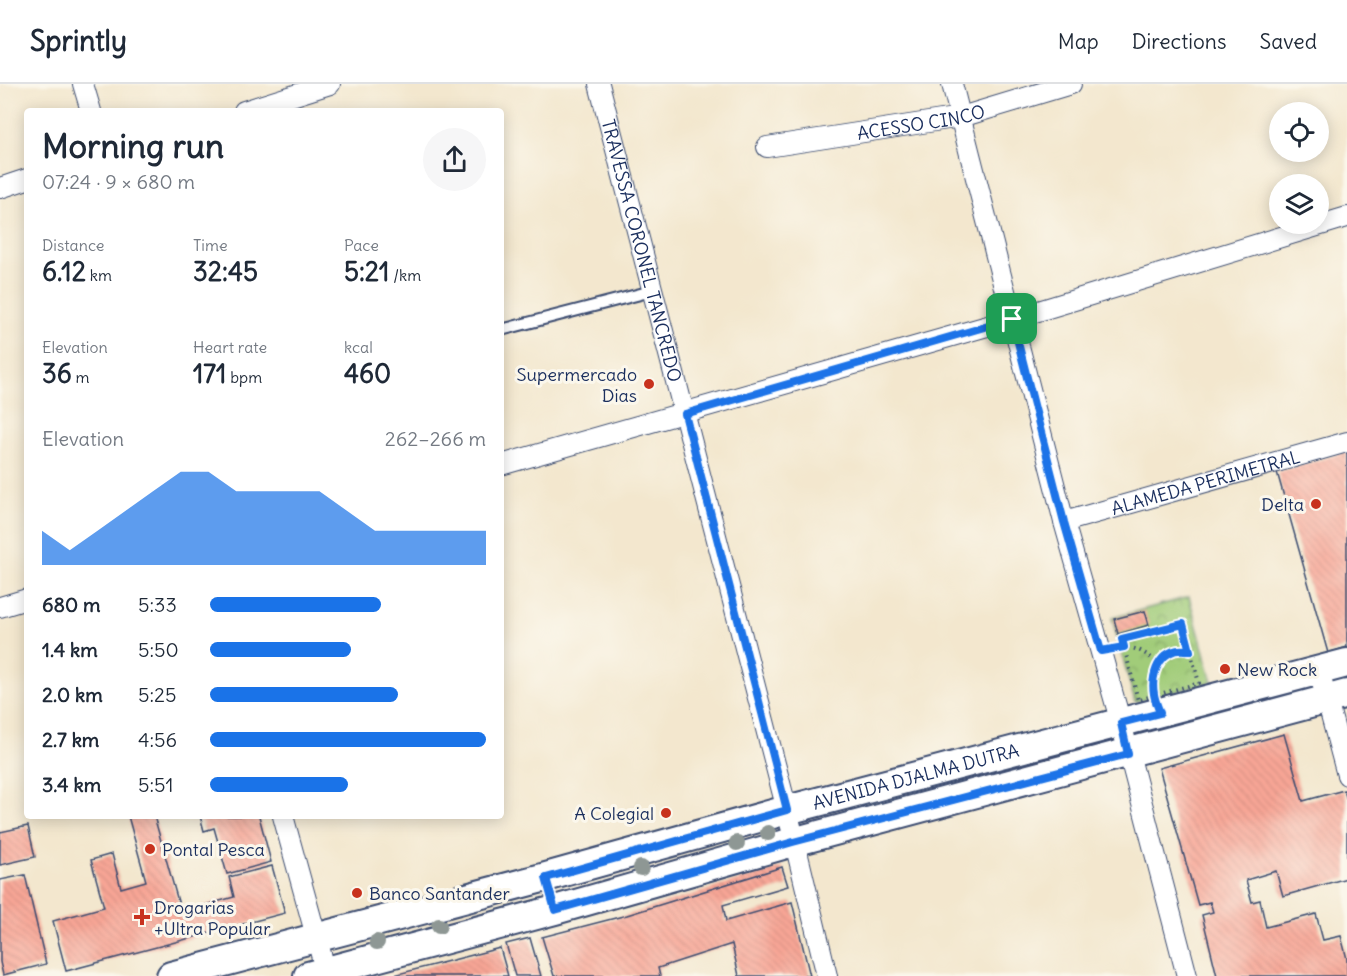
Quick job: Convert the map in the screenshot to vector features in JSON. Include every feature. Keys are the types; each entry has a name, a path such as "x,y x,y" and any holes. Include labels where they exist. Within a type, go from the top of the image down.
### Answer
{"street":[{"path":"83,84 90,108"},
{"path":"254,108 330,84"},
{"name":"TRAVESSA CORONEL TANCREDO","path":"599,84 787,810 827,976"},
{"path":"952,84 1064,522 1121,723 1187,976"},
{"name":"ACESSO CINCO","path":"768,147 961,117 1071,84"},
{"path":"0,188 24,180"},
{"path":"504,464 1012,319 1347,217"},
{"name":"ALAMEDA PERIMETRAL","path":"1064,522 1347,442"},
{"path":"0,607 24,600"},
{"name":"AVENIDA DJALMA DUTRA","path":"171,976 546,878 787,810 1121,723 1149,706 1319,671 1347,663"},
{"path":"1319,671 1336,697 1347,775"},
{"name":"AVENIDA DJALMA DUTRA","path":"320,974 793,842 1336,697"},
{"path":"284,819 316,938 320,974"},
{"path":"546,878 555,910"}],"lane":[{"path":"504,329 652,291"}],"path":[{"path":"1149,706 1122,639 1183,624 1199,683"},
{"path":"1101,651 1124,647 1144,652 1158,663"},
{"path":"1149,706 1158,663 1175,650 1190,651"}],"green space":[{"path":"1189,597 1212,682 1135,702 1112,618"}],"building":[{"path":"1347,452 1347,647 1328,653 1277,472"},
{"path":"1145,611 1149,625 1118,634 1114,619"},
{"path":"1284,734 1303,801 1344,790 1347,800 1347,878 1283,896 1276,871 1246,880 1252,902 1260,900 1266,927 1316,914 1323,940 1341,936 1347,959 1347,976 1217,976 1202,915 1213,912 1210,902 1198,905 1159,768"},
{"path":"129,819 155,819 181,912 234,897 229,877 272,866 285,913 66,971 53,921 104,907 91,860 112,854 121,888 146,881"},
{"path":"201,819 260,819 271,862 227,874 214,828 204,831"},
{"path":"28,826 35,857 0,865 0,832"},
{"path":"782,867 788,886 723,905 726,921 792,902 810,976 739,976 732,944 658,968 660,976 554,976 542,937 627,915"},
{"path":"25,875 46,964 3,975 0,962 0,880"},
{"path":"530,938 541,976 515,976 506,944"},
{"path":"500,948 508,976 394,976 394,975"}],"place":[{"name":"Supermercado Dias","path":"649,384"},
{"name":"Delta","path":"1316,504"},
{"name":"New Rock","path":"1225,669"},
{"name":"A Colegial","path":"666,813"},
{"name":"Pontal Pesca","path":"150,849"},
{"name":"Banco Santander","path":"357,893"},
{"name":"Drogarias +Ultra Popular","path":"142,917"}],"route":[{"path":"1012,319 1064,522 1101,651 1124,647 1122,639 1183,624 1190,651 1182,649 1167,654 1158,663 1154,676 1154,695 1160,713 1121,723 1128,754 793,842 555,910 546,878 787,810 685,414 1012,319"}]}
